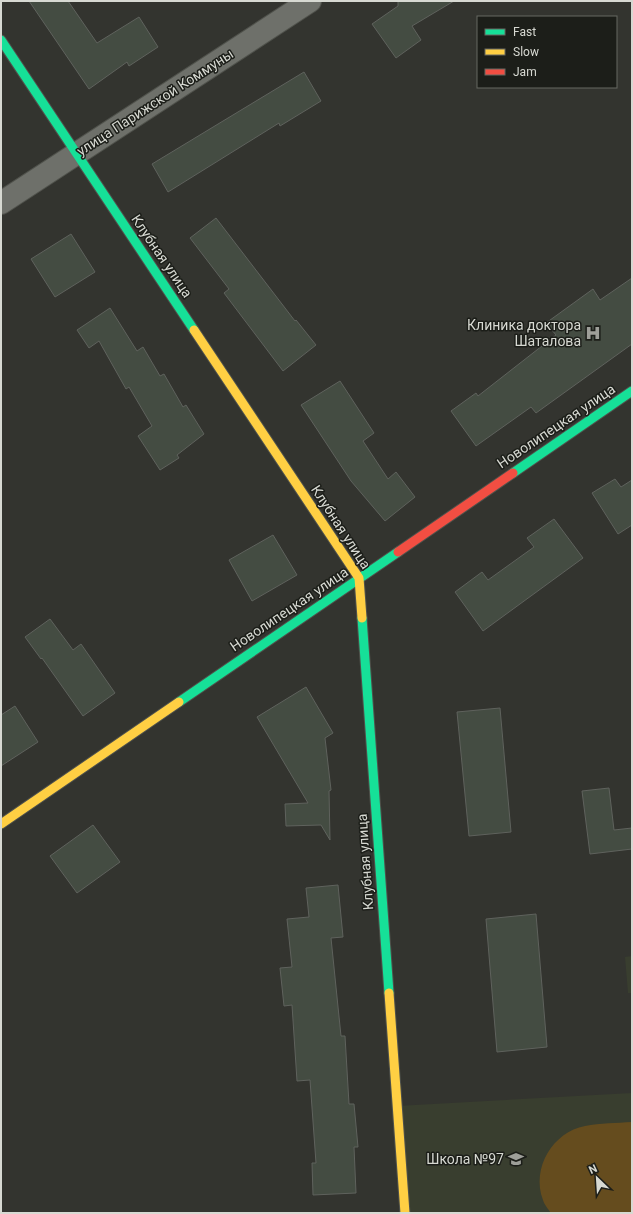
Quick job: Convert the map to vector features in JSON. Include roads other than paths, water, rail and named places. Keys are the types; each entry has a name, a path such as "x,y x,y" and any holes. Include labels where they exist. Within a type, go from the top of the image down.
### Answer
{"street":[{"name":"улица Парижской Коммуны","path":"1,203 310,1"},
{"name":"Клубная улица","path":"1,40 359,578 404,1213"},
{"name":"Новолипецкая улица","path":"1,824 632,391"}],"place":[{"name":"Клиника доктора Шаталова","path":"593,333"},
{"name":"Школа №97","path":"516,1159"}]}
